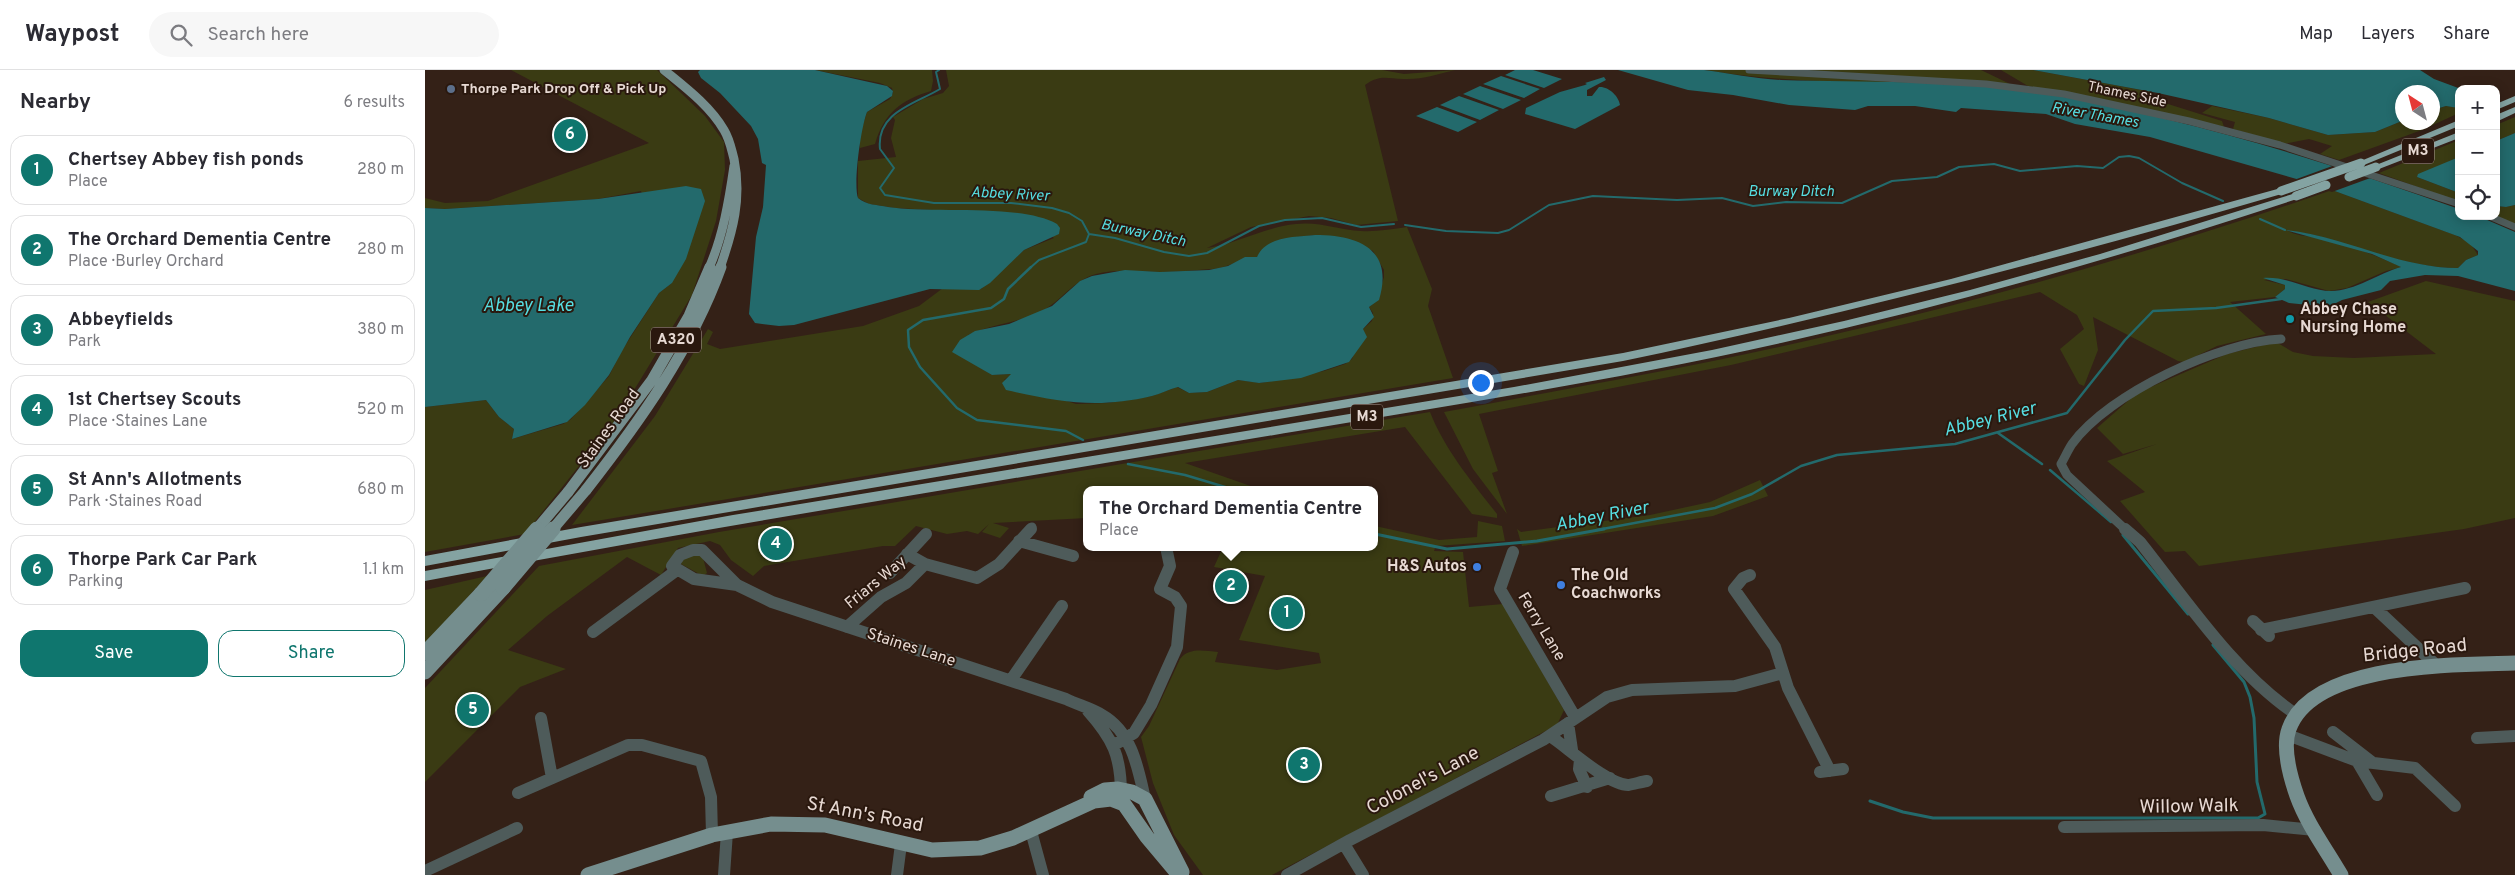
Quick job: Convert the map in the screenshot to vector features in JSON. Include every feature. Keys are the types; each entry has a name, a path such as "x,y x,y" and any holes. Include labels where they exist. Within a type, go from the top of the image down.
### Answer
{"highway":[{"path":"2500,105 2515,99"},
{"path":"2500,117 2515,110"},
{"name":"M3","path":"425,561 581,532 1489,381 1764,329 1938,287 2098,244 2281,191 2361,163 2455,125"},
{"name":"M3","path":"425,576 564,549 1482,398 1696,357 1824,330 2011,281 2176,234 2296,196 2455,137"}],"main road":[{"name":"Staines Road","path":"425,672 503,588 586,490 652,400 705,310 719,276 736,218 740,183 734,163 732,145 722,127 665,70"},
{"name":"Staines Road","path":"425,653 481,594 568,492 652,380 689,316 719,245 728,207 731,173 734,163"},
{"name":"Bridge Road","path":"2288,735 2297,715 2324,690 2345,681 2408,669 2512,667"},
{"path":"2288,735 2295,790 2302,807 2341,875"},
{"path":"1145,800 1135,791 1122,796 1147,837 1179,875"},
{"name":"St Ann's Road","path":"588,875 720,834 771,824 825,825 932,850 959,850 996,844 1031,831 1072,809 1105,799 1117,800 1122,796"},
{"name":"Staines Lane","path":"1145,800 1183,875"}],"street":[{"name":"Thames Side","path":"1749,70 1988,84 2064,94 2255,138 2394,181 2455,203"},
{"path":"2498,220 2515,228"},
{"path":"2281,339 2262,338 2220,350 2132,392 2072,441 2061,464 2077,486 2141,542 2229,653 2277,702 2297,715"},
{"name":"Friars Way","path":"907,554 925,564 977,578 985,576 994,569 1032,527"},
{"name":"Friars Way","path":"890,573 926,534"},
{"path":"1019,541 1073,556"},
{"name":"Staines Lane","path":"737,585 702,550 695,549 680,555 672,566 694,579 737,585 772,602 1066,699 1107,718 1126,739 1135,761 1145,800"},
{"path":"1114,745 1134,733 1151,705 1177,647 1181,606 1175,597 1160,589 1170,566 1167,551"},
{"name":"Ferry Lane","path":"1513,552 1512,564 1500,580 1500,589 1571,720 1579,768 1587,787"},
{"name":"Friars Way","path":"847,627 881,597 906,583 925,564"},
{"path":"593,632 677,570"},
{"path":"1751,575 1743,578 1734,589 1775,647 1783,673 1831,771"},
{"path":"2253,621 2265,633 2465,588"},
{"path":"1011,680 1062,606"},
{"path":"2374,607 2438,667"},
{"name":"Colonel's Lane","path":"1287,875 1550,736 1604,698 1623,690 1735,686 1783,673"},
{"name":"Staines Lane","path":"1086,709 1106,731 1114,745 1121,766 1122,796"},
{"path":"541,718 552,778"},
{"path":"2333,732 2373,763"},
{"path":"2288,735 2357,761 2415,768 2455,806"},
{"path":"1550,736 1610,778 1626,785 1647,781"},
{"path":"2477,738 2515,736"},
{"path":"518,793 634,744 701,761 720,834 724,875"},
{"path":"2357,761 2377,796"},
{"path":"1551,796 1587,787 1610,778"},
{"name":"Willow Walk","path":"2064,827 2263,825 2315,830"},
{"path":"425,870 517,828"},
{"path":"1031,831 1043,875"},
{"path":"897,875 901,844"},
{"path":"1344,844 1363,875"}],"shaded area":[{"path":"511,70 657,70 705,116 724,142 725,170 716,221 692,295 617,418 525,534 425,552 425,407 486,400 499,417 514,429 512,439 563,424 571,419 609,376 621,352 659,293 672,283 641,191 598,199 445,209 425,208 425,198 445,203 488,201 649,143"},
{"path":"815,70 932,70 933,81 931,91 911,99 895,109 883,124 875,144 860,148 859,137 867,112 890,99 893,93 892,88 880,83"},
{"path":"946,70 1382,70 1404,74 1455,70 1419,78 1381,78 1365,85 1398,221 1356,225 1331,218 1309,216 1251,227 1207,248 1229,243 1273,228 1304,223 1367,231 1407,227 1432,289 1428,306 1453,378 572,525 655,416 708,329 713,332 707,344 720,349 863,326 919,306 943,288 981,289 1024,250 1054,238 1027,215 895,208 869,204 858,198 858,161 896,157 891,138 895,120 893,117 923,99 943,93 949,86","holes":["1315,235 1342,238 1373,251 1384,270 1384,277 1377,301 1369,307 1373,313 1372,321 1363,329 1352,359 1345,364 1324,371 1261,383 1238,380 1207,392 1189,393 1177,387 1152,396 1108,403 1076,404 1004,380 1012,374 992,375 976,365 968,335 1040,312 1081,281 1096,274 1120,271 1167,272 1216,269 1244,259 1257,257 1263,250 1275,242 1290,238"]},
{"path":"1704,70 1981,70 2016,89 1782,79"},
{"path":"2001,70 2033,70 2152,92 2149,98 2222,121 2224,127 2028,86"},
{"path":"2212,106 2269,118 2328,135 2375,132 2395,124 2395,130 2422,130 2339,160 2320,154 2332,146 2309,139 2284,144 2233,129 2235,122 2202,113"},
{"path":"2446,106 2455,107 2455,115 2440,122 2440,108"},
{"path":"2515,117 2515,133 2500,139 2500,123"},
{"path":"2455,142 2455,159 2417,177 2455,191 2455,201 2379,173"},
{"path":"2332,190 2455,235 2470,243 2478,255 2466,260 2458,268 2422,265 2318,236 2287,230 2297,235 2317,237 2361,250 2402,267 2386,271 2347,288 2329,291 2286,279 2264,280 2285,285 2285,289 2275,297 2230,302 2266,334 2217,346 2184,362 2178,361 2093,317 2098,350 2084,386 2079,384 2060,349 2084,329 2077,315 2040,292 1731,365 1479,414 1498,471 1492,473 1507,514 1473,469 1444,412 1733,357 1915,315 1986,297 2125,257 2195,236"},
{"path":"2515,205 2515,225 2500,218 2500,206"},
{"path":"2426,281 2515,301 2515,518 2464,529 2199,566 2185,551 2165,552 2120,501 2145,492 2107,461 2157,444 2123,454 2097,428 2137,393 2227,354 2276,342 2293,352 2313,356 2354,358 2436,354 2368,302"},
{"path":"1430,412 1451,453 1497,514 1497,518 1472,514 1405,427 1185,463 1251,486 1083,486 1083,518 993,523 1009,528 1000,538 982,532 989,524 978,534 967,531 947,534 916,526 895,546 883,546 764,566 753,576 731,560 720,545 710,541 678,548 661,575 627,557 547,616 508,650 566,669 520,687 425,782 425,688 539,566 719,532"},
{"path":"1760,480 1768,496 1713,516 1522,546 1517,529 1521,532 1650,515 1710,502"},
{"path":"1478,521 1502,526 1505,541 1436,546 1434,551 1463,552 1469,607 1503,604 1564,710 1557,725 1272,875 1203,875 1174,835 1153,783 1141,737 1149,726 1180,659 1193,651 1203,651 1218,652 1215,662 1277,670 1321,663 1319,653 1239,640 1265,576 1214,567 1221,551 1378,551 1378,527 1439,540 1477,537"},
{"path":"702,554 707,573 703,576 681,564 683,557"},
{"path":"487,576 425,644 425,590"}],"water":[{"path":"700,70 815,70 887,86 893,91 892,96 867,112 865,119 857,169 858,198 872,204 906,209 1021,213 1057,224 1060,228 1059,234 1024,250 990,283 979,290 930,289 794,325 779,326 755,323 749,314 756,237 763,207 766,165 762,163 758,139 751,126 720,93 701,78 698,72"},
{"path":"1515,70 1533,70 1562,79 1544,88 1505,75"},
{"name":"River Thames","path":"1618,70 1704,70 1781,80 1915,82 1982,86 2048,94 2152,116 2256,143 2358,174 2455,208 2455,220 2487,220 2515,232 2515,291 2458,276 2425,275 2390,281 2381,290 2342,300 2328,307 2289,303 2275,297 2285,289 2285,285 2263,278 2281,279 2314,289 2331,291 2358,285 2401,267 2372,254 2285,230 2328,238 2392,258 2436,267 2458,268 2466,260 2478,255 2478,251 2460,237 2321,186 2150,137 2075,124 2046,114 1961,108 1956,112 1915,106 1868,106 1855,110 1789,105 1733,95 1688,90"},
{"path":"2033,70 2420,70 2434,79 2455,87 2455,108 2446,106 2440,108 2440,85 2395,85 2395,124 2375,132 2328,135 2269,118 2158,93"},
{"path":"1501,76 1540,89 1524,98 1483,84"},
{"path":"1604,77 1606,80 1587,90 1587,96 1592,96 1599,87 1602,87 1615,95 1620,105 1575,129 1525,114 1526,108 1560,92"},
{"path":"1480,86 1521,100 1503,109 1463,94"},
{"path":"1459,96 1499,110 1480,120 1440,105"},
{"path":"1437,107 1477,122 1458,132 1416,116"},
{"path":"2515,133 2515,205 2506,207 2500,206 2500,139"},
{"path":"2455,159 2455,191 2417,177 2418,174"},
{"name":"Abbey Lake","path":"686,186 701,189 705,201 686,259 672,283 659,293 630,337 609,375 585,405 567,422 512,439 514,429 499,417 486,400 425,407 425,208 445,209 598,199"},
{"path":"1315,235 1346,238 1359,242 1369,249 1377,257 1382,269 1382,283 1379,300 1369,307 1374,317 1363,329 1367,337 1349,362 1301,378 1259,383 1238,380 1207,392 1189,393 1178,387 1155,395 1114,402 1061,401 1006,390 1002,383 1011,374 992,375 952,352 960,340 975,331 1009,324 1052,306 1080,281 1092,276 1125,270 1160,272 1209,270 1228,266 1245,257 1257,257 1261,250 1274,241 1290,237"}],"pier":[{"path":"2335,165 2373,177 2332,192 2294,180"}],"waterway":[{"name":"Abbey River","path":"939,70 936,72 940,89 899,111 884,126 880,136 880,149 894,168 880,188 885,195 934,203 1011,203 1052,208 1069,213 1082,221 1089,234"},
{"name":"Burway Ditch","path":"1405,225 1446,231 1498,233 1509,230 1549,205 1593,196 1677,200 1722,198 1753,206 1786,202 1842,203 1892,181 1937,177 1959,167 1994,164 2020,171 2077,166 2103,168 2119,157 2129,156 2139,158 2182,183 2223,201"},
{"name":"Burway Ditch","path":"1089,234 1115,238 1164,252 1189,256 1207,253 1259,226 1285,220 1322,218 1361,227 1394,224"},
{"name":"Burway Ditch","path":"2260,219 2285,230"},
{"name":"Abbey River","path":"1030,268 1039,260 1086,242 1089,234"},
{"name":"Abbey River","path":"1031,267 1008,289 1004,299 991,308 923,320 908,330 909,347 920,367 957,408 977,420 1066,431 1083,440"},
{"name":"Abbey River","path":"1597,530 1715,508 1752,494 1801,466 1837,455 1955,444 2067,413 2125,340 2153,311 2216,308 2281,299"},
{"path":"1998,433 2042,464"},
{"name":"Abbey River","path":"1128,464 1185,475 1222,486"},
{"path":"2050,470 2111,522"},
{"name":"Abbey River","path":"1378,535 1447,549 1537,541 1604,529"},
{"path":"2123,535 2188,614"},
{"path":"1870,801 1903,812 1933,818 2258,818 2265,814 2257,782 2254,718 2250,697 2244,682 2213,645"}],"place":[{"name":"Thorpe Park Drop Off & Pick Up","path":"451,89"},
{"name":"Thorpe Park Car Park","path":"570,135"},
{"name":"Abbey Chase Nursing Home","path":"2290,319"},
{"name":"1st Chertsey Scouts","path":"776,544"},
{"name":"H&S Autos","path":"1477,567"},
{"name":"The Old Coachworks","path":"1561,585"},
{"name":"The Orchard Dementia Centre","path":"1231,586"},
{"name":"Chertsey Abbey fish ponds","path":"1287,613"},
{"name":"St Ann's Allotments","path":"473,710"},
{"name":"Abbeyfields","path":"1304,765"}]}
